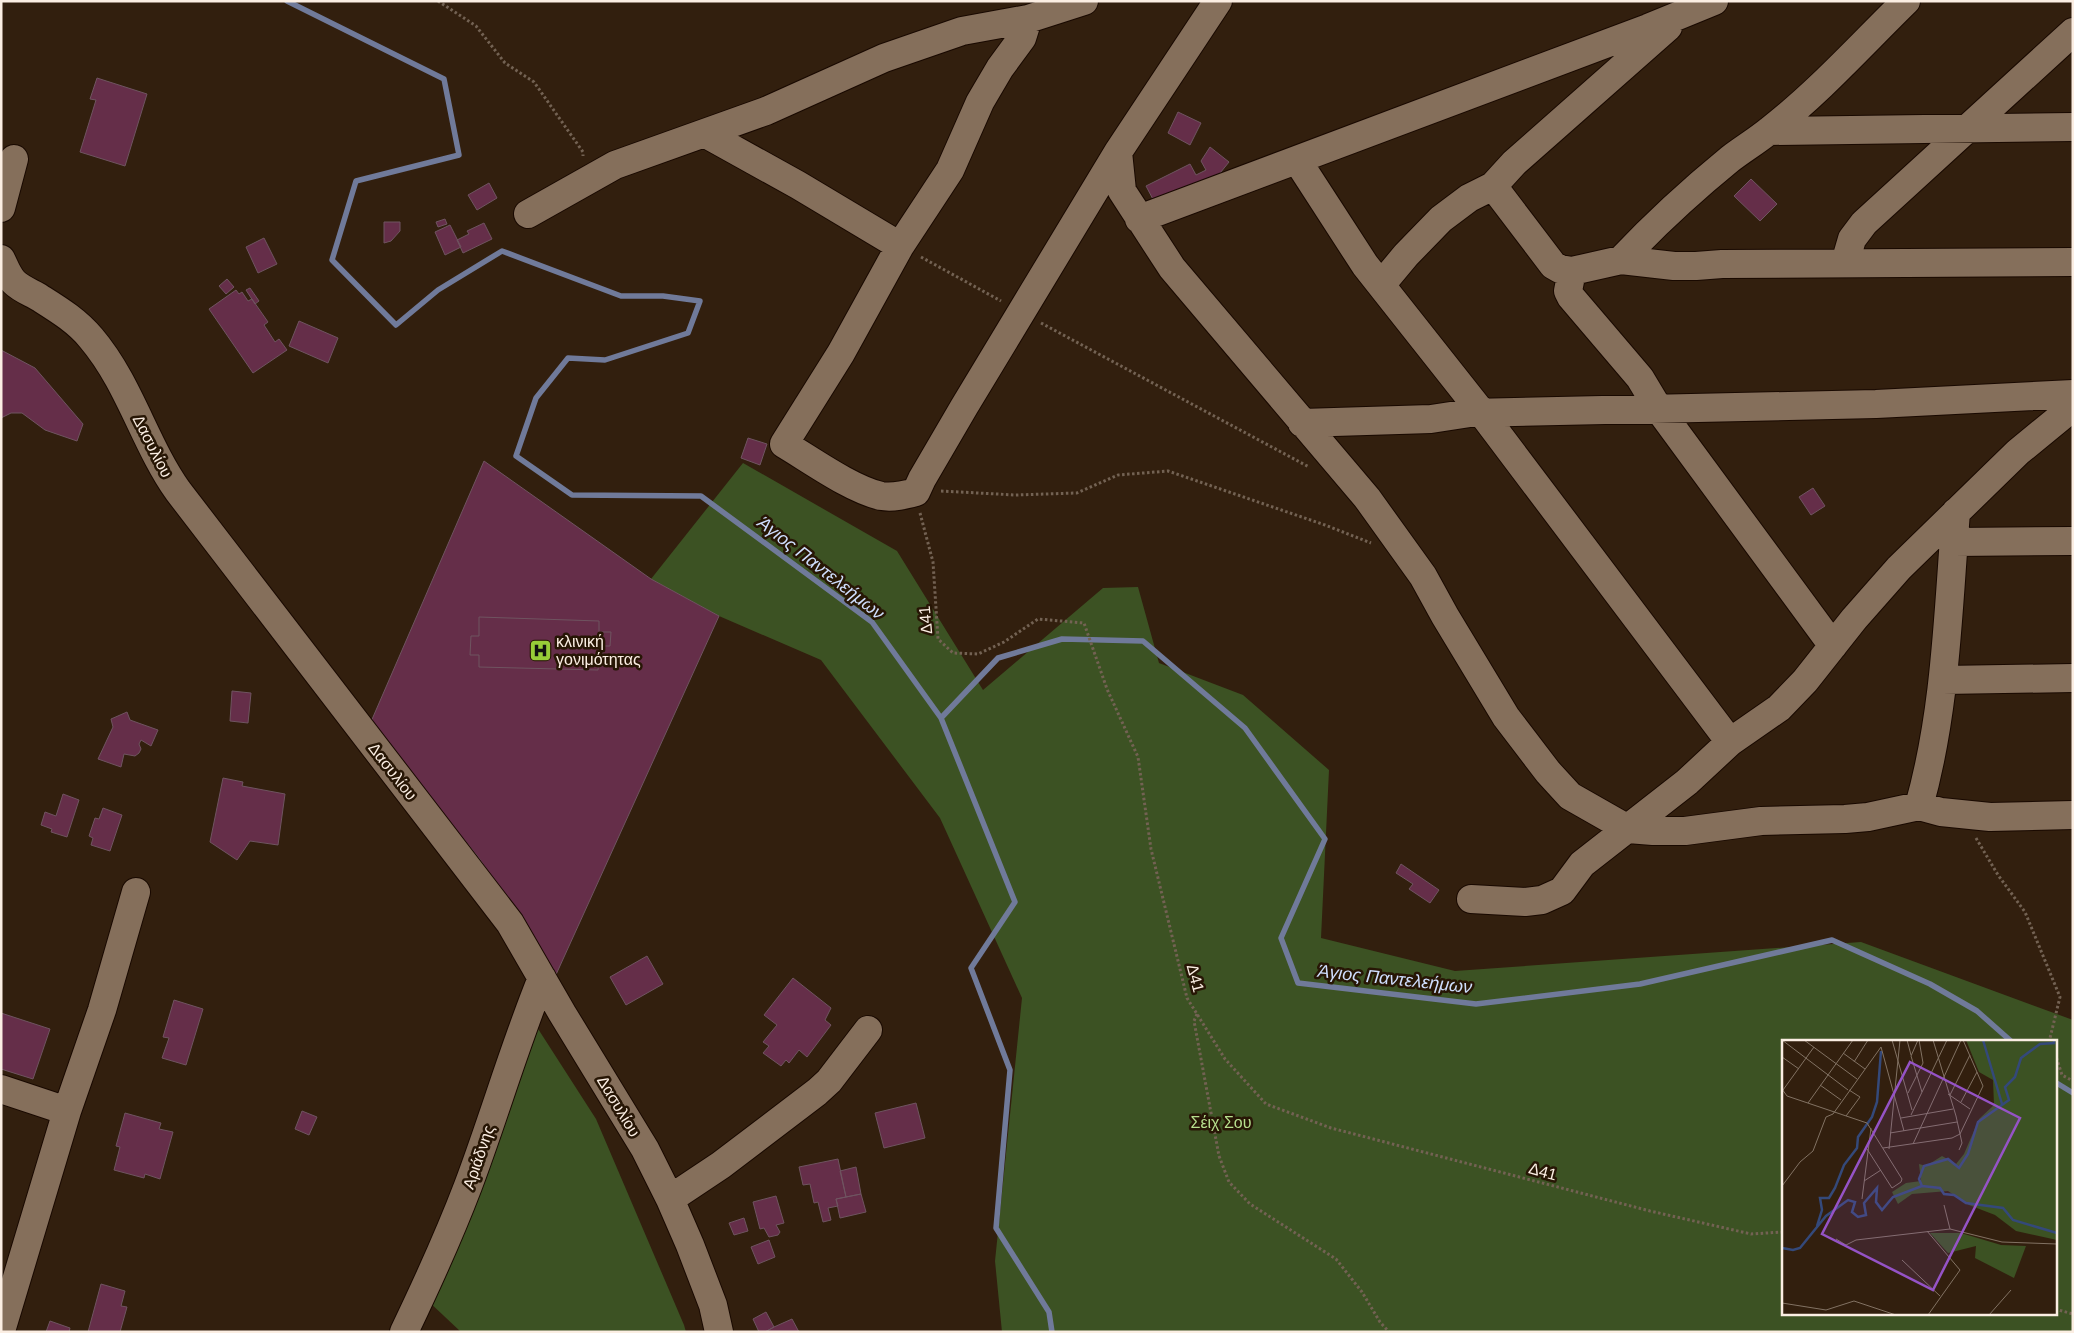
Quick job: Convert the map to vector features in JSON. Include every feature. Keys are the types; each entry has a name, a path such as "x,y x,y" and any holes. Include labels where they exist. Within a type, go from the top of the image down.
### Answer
{"street":[{"path":"528,214 615,165 646,152 706,134 766,111 892,55 962,31 1028,19 1084,1"},
{"path":"1028,19 1022,38 1000,68 980,102 950,170 900,246 841,353 784,444 867,490 882,496 895,497 916,492 1021,312 1118,152 1218,1"},
{"path":"1139,219 1689,8 1714,1"},
{"path":"1621,260 1640,240 1705,181 1770,131 1801,104 1906,1"},
{"path":"1381,286 1406,255 1441,219 1469,198 1493,186 1514,163 1689,8"},
{"path":"1845,263 1852,239 1864,223 2073,32"},
{"path":"1770,131 2073,127"},
{"path":"706,134 798,185 900,246"},
{"path":"1118,152 1122,191 1172,268 1367,498 1412,560 1501,709 1548,772 1570,796 1628,828 1653,831 1685,831 1761,821 1868,817 1919,806 1963,816 2073,815"},
{"path":"1,208 14,160"},
{"path":"1296,160 1381,286 1482,413 1730,742"},
{"path":"1493,186 1548,260 1560,269 1572,272 1621,260 1650,264 1696,266 1722,264 2073,262"},
{"name":"Δασυλίου","path":"1,259 8,275 15,283 68,316 83,328 100,348 128,393 160,463 173,484 510,923 645,1149 670,1199 704,1279 713,1305 719,1332"},
{"path":"1572,272 1568,291 1571,297 1640,378 1658,408 1833,646"},
{"path":"1302,423 1417,420 1482,413 1876,404 2073,394"},
{"path":"1471,899 1525,902 1553,896 1569,884 1582,864 1687,782 1730,742 1778,708 1805,681 1854,619 1899,568 2031,441 2073,407"},
{"path":"1919,806 1929,771 1943,680 1956,512"},
{"path":"1954,542 2073,541"},
{"path":"1943,680 2073,678"},
{"path":"1,1332 67,1111 102,1010 136,892"},
{"name":"Αριάδνης","path":"404,1332 453,1225 469,1184 523,1026 542,978"},
{"path":"670,1199 721,1165 817,1092 829,1081 868,1030"},
{"path":"1,1089 67,1111"}],"path":[{"path":"438,1 476,26 505,63 534,82 583,152 586,180"},
{"path":"900,246 1315,470"},
{"path":"916,492 1015,495 1077,493 1118,475 1168,471 1326,525 1377,546"},
{"name":"Δ41","path":"916,492 916,500 933,562 938,639 952,653 978,654 1004,642 1038,620 1084,623 1107,689 1138,758 1151,848 1187,998 1225,1059 1266,1104 1331,1128 1650,1211 1751,1234 1782,1232"},
{"path":"1963,816 1998,875 2025,912 2060,997 2050,1040"},
{"path":"1197,1014 1194,1021 1219,1156 1229,1182 1250,1204 1336,1259 1362,1292 1380,1322 1389,1332"},
{"path":"2056,1057 2062,1075 2073,1081"},
{"path":"2056,1309 2073,1314"}],"green space":[{"name":"Σέιχ Σου","path":"743,463 897,551 983,690 1103,588 1138,587 1159,663 1243,695 1329,770 1321,938 1455,971 1861,942 2073,1020 2073,1332 1002,1332 995,1261 1022,998 940,818 821,660 719,616 651,579"},
{"path":"533,1021 596,1119 686,1332 461,1332 427,1300"}],"building":[{"path":"97,78 147,94 125,166 80,152 96,100 90,99"},
{"path":"1178,112 1201,123 1190,145 1168,133"},
{"path":"1210,147 1229,162 1216,178 1156,205 1146,186 1190,164 1196,175 1206,170 1201,161"},
{"path":"1751,179 1777,204 1760,221 1734,196"},
{"path":"489,183 497,198 477,210 468,195"},
{"path":"445,219 447,224 438,227 436,222"},
{"path":"384,222 400,222 400,231 391,241 384,243"},
{"path":"484,223 492,239 463,253 457,240 469,234 467,231"},
{"path":"450,225 461,247 445,255 435,232"},
{"path":"264,238 277,264 258,273 246,247"},
{"path":"227,279 234,287 226,294 219,286"},
{"path":"250,288 259,301 255,304 246,290"},
{"path":"236,290 239,294 242,292 248,301 252,299 268,322 264,325 275,342 279,339 287,350 253,373 209,309"},
{"path":"299,321 338,338 328,363 289,346"},
{"path":"1,350 35,368 83,424 77,441 45,430 22,413 11,413 1,418"},
{"path":"748,438 767,444 760,465 741,458"},
{"path":"484,461 651,579 719,616 554,979 512,907 479,858 370,724"},
{"path":"1813,488 1825,506 1811,515 1799,497"},
{"path":"479,617 599,621 599,632 611,632 610,646 603,646 603,661 599,661 598,670 479,667 479,655 470,655 471,636 479,636"},
{"path":"232,691 251,693 248,723 230,721"},
{"path":"127,712 130,720 158,730 151,746 141,740 139,753 135,756 124,754 121,767 98,759 113,727 111,719"},
{"path":"223,778 243,782 242,786 285,794 278,845 250,841 237,860 210,842"},
{"path":"63,794 79,800 67,837 51,832 52,829 41,825 45,812 56,816"},
{"path":"103,808 122,815 110,851 91,845 93,838 89,836 95,818 99,819"},
{"path":"1401,864 1439,890 1430,903 1409,889 1413,884 1396,873"},
{"path":"647,956 663,984 626,1005 610,977"},
{"path":"793,978 831,1008 825,1020 831,1025 807,1057 799,1050 789,1063 786,1060 781,1066 763,1053 769,1046 763,1042 777,1025 764,1015"},
{"path":"174,1000 203,1009 186,1065 162,1058 169,1038 163,1037"},
{"path":"1,1013 50,1029 33,1079 1,1069"},
{"path":"916,1103 925,1138 884,1148 875,1113"},
{"path":"302,1111 317,1117 309,1135 295,1129"},
{"path":"125,1113 161,1123 159,1129 173,1132 160,1179 145,1174 144,1178 114,1170 120,1147 116,1146"},
{"path":"838,1159 846,1197 836,1199 838,1206 828,1208 831,1220 823,1222 818,1202 814,1203 810,1184 803,1185 799,1167"},
{"path":"856,1167 861,1194 846,1197 840,1171"},
{"path":"861,1194 866,1212 840,1218 836,1199"},
{"path":"776,1196 784,1223 776,1225 780,1232 778,1235 769,1237 764,1228 760,1229 753,1202"},
{"path":"744,1218 748,1231 734,1235 729,1223"},
{"path":"769,1240 775,1257 758,1264 751,1247"},
{"path":"101,1284 125,1291 121,1306 127,1307 120,1332 88,1332"},
{"path":"766,1312 774,1327 765,1332 759,1332 753,1319"},
{"path":"792,1319 799,1332 765,1332 774,1327"},
{"path":"50,1321 70,1328 69,1332 46,1332"}],"waterway":[{"name":"Άγιος Παντελεήμων","path":"287,1 444,79 459,155 356,181 332,260 396,325 438,290 502,251 621,296 663,296 700,301 688,333 605,360 568,358 536,398 516,456 572,495 701,496 872,622 941,718 998,658 1062,639 1143,641 1245,728 1325,839 1281,938 1298,983 1476,1004 1640,984 1832,940 1930,984 1977,1011 2010,1040"},
{"path":"941,718 1015,902 971,968 1010,1070 996,1228 1049,1312 1052,1332"},
{"name":"Άγιος Παντελεήμων","path":"2056,1083 2073,1093"}],"place":[{"name":"κλινική γονιμότητας","path":"540,650"}]}
